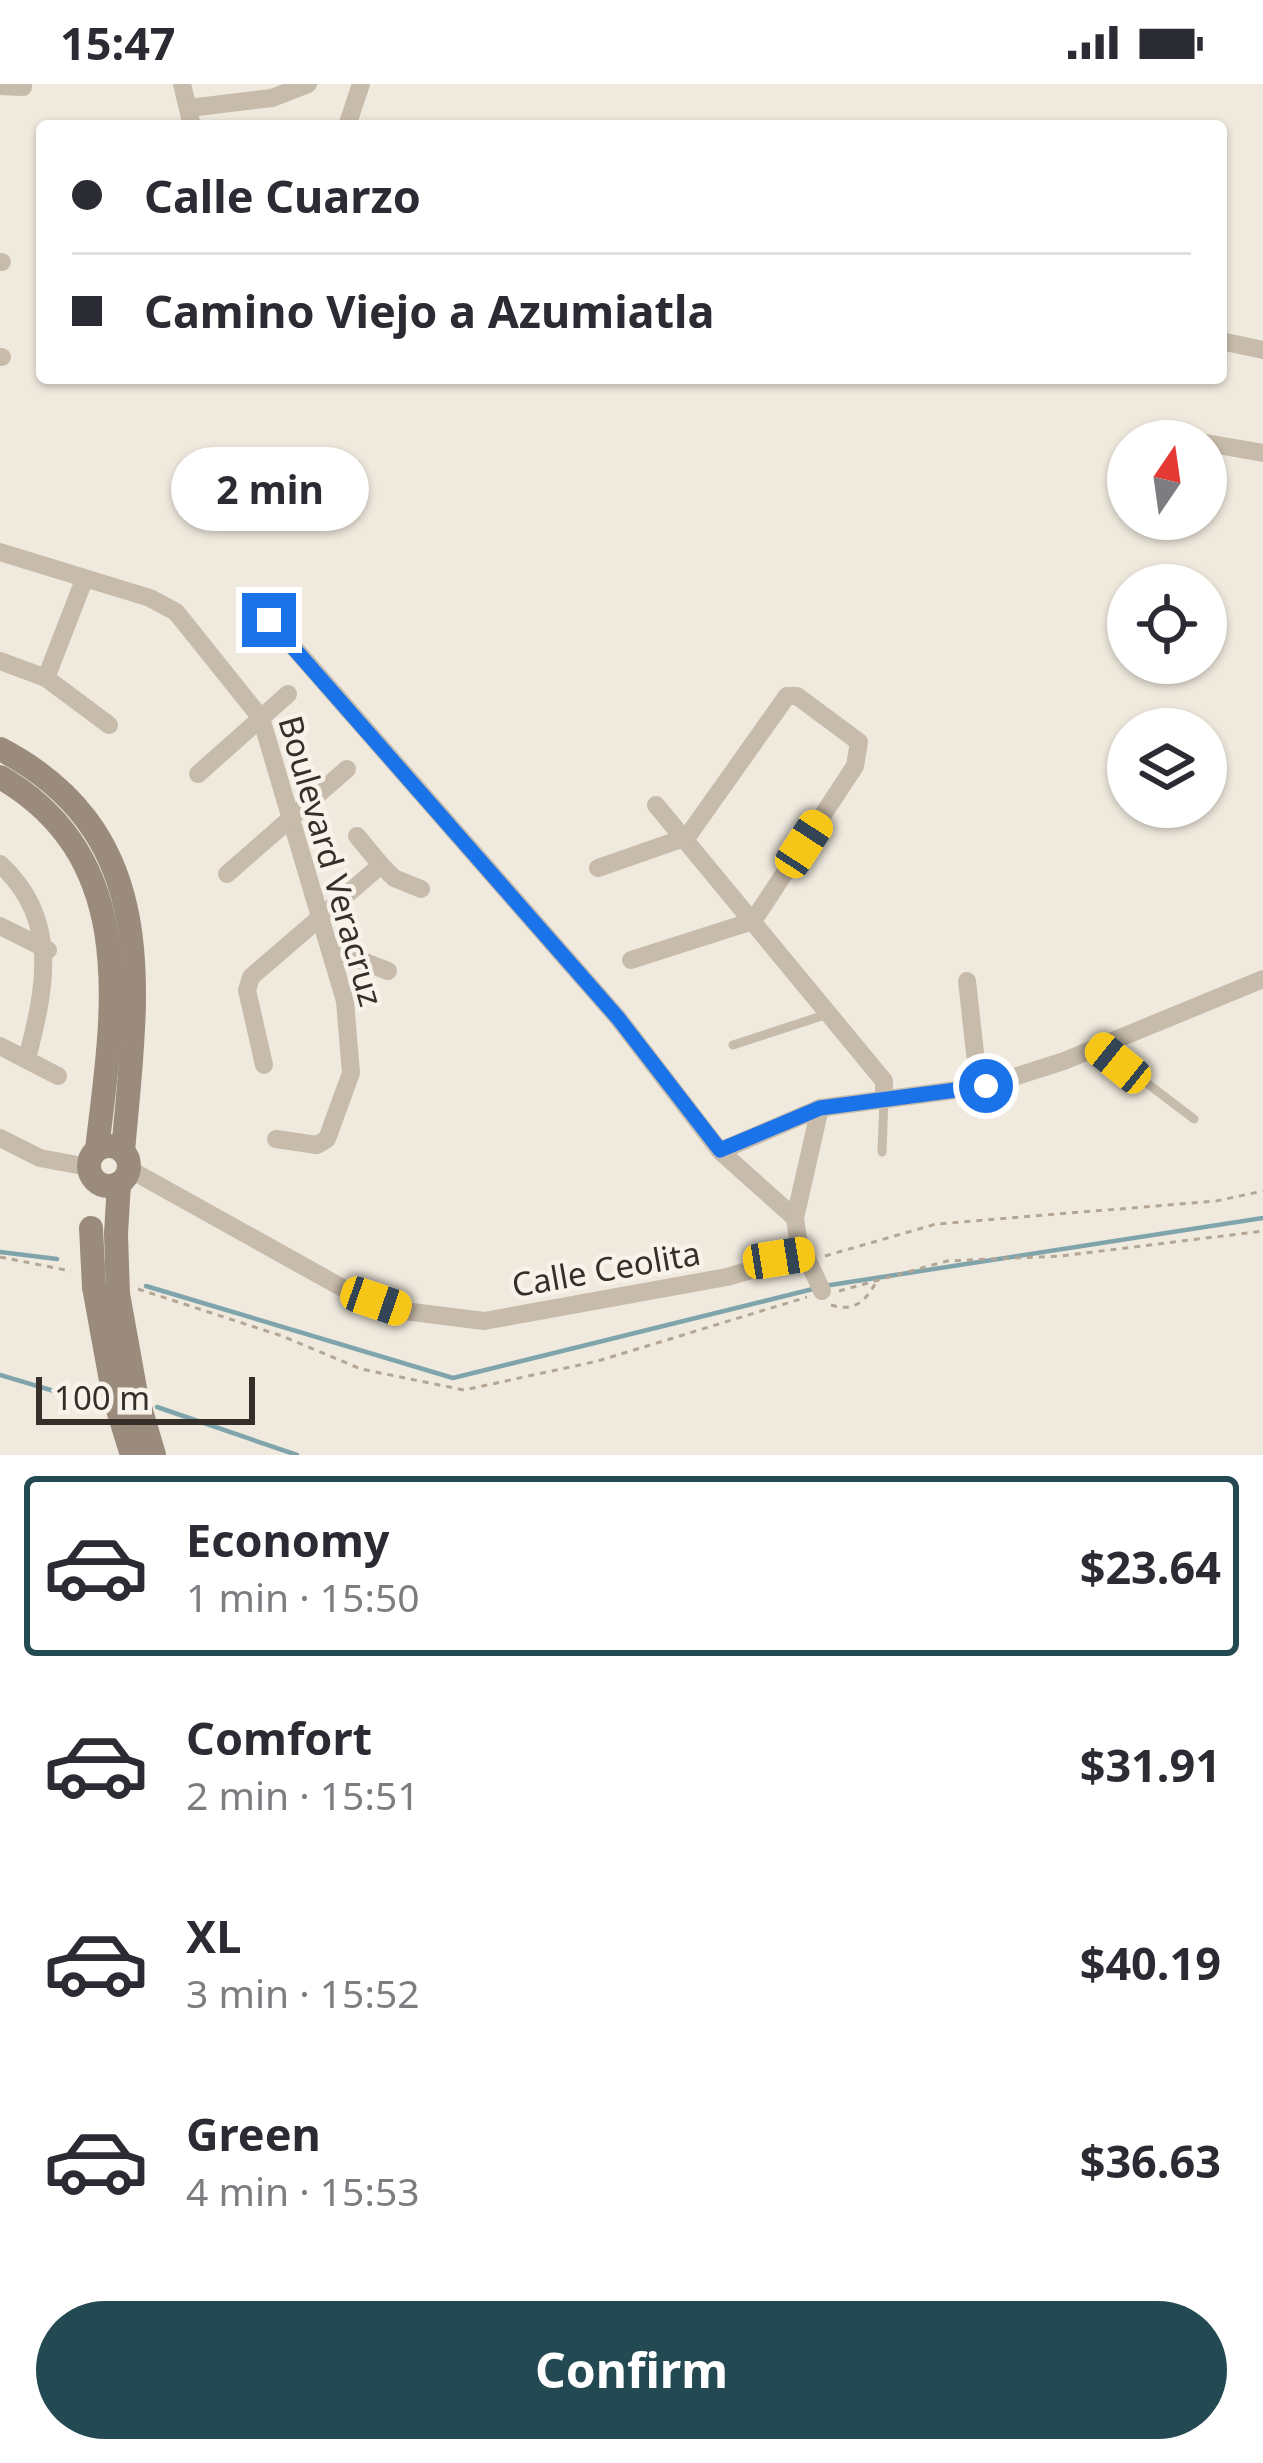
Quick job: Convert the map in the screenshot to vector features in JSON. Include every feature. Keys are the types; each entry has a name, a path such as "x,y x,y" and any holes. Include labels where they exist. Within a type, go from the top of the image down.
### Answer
{"street":[{"path":"182,84 190,117 272,98 308,84"},
{"path":"349,120 362,84"},
{"path":"0,86 23,87"},
{"path":"1227,342 1263,350"},
{"path":"1227,447 1263,453"},
{"name":"Boulevard Veracruz","path":"0,552 150,598 176,612 261,718 345,1001 351,1073 327,1139 317,1145 276,1139"},
{"path":"46,678 84,580"},
{"path":"269,620 618,1018 720,1150 795,1218 815,1274"},
{"path":"0,661 46,678 109,725"},
{"path":"198,774 288,694"},
{"path":"598,868 688,837 787,696 797,696 853,732 859,742 855,766 752,921 631,960"},
{"path":"0,749 61,792 82,817 118,873 128,903 137,974 109,1167 91,1228 154,1455"},
{"path":"227,874 346,769"},
{"path":"0,778 54,822 91,878 102,907 114,987 109,1167 116,1234 106,1290 114,1397 132,1455"},
{"path":"656,805 688,837 884,1081 884,1098"},
{"path":"357,836 394,878 422,889"},
{"path":"0,864 27,896 48,950 27,1060"},
{"path":"264,1064 247,982 381,866"},
{"path":"0,926 48,950"},
{"path":"331,949 388,971"},
{"path":"720,1150 820,1108 986,1086 1263,979"},
{"path":"967,981 976,1062 986,1086"},
{"path":"0,1046 58,1076"},
{"path":"795,1218 820,1108"},
{"name":"Calle Ceolita","path":"0,1138 40,1158 109,1167 348,1291 404,1310 484,1321 727,1277 815,1274"}],"lane":[{"path":"733,1045 828,1014"},
{"path":"1098,1046 1194,1119"},
{"path":"882,1152 884,1098"}],"path":[{"path":"876,1282 866,1300 854,1307 829,1304 815,1274 834,1256 936,1224 1216,1202 1263,1191"}],"waterway":[{"path":"824,1286 1263,1218"},
{"path":"0,1252 57,1259"},
{"path":"146,1286 453,1378 813,1289"},
{"path":"0,1375 74,1397"},
{"path":"157,1407 297,1455"}],"route":[{"path":"269,620 618,1018 670,1092 720,1150 820,1108 986,1086"}]}
